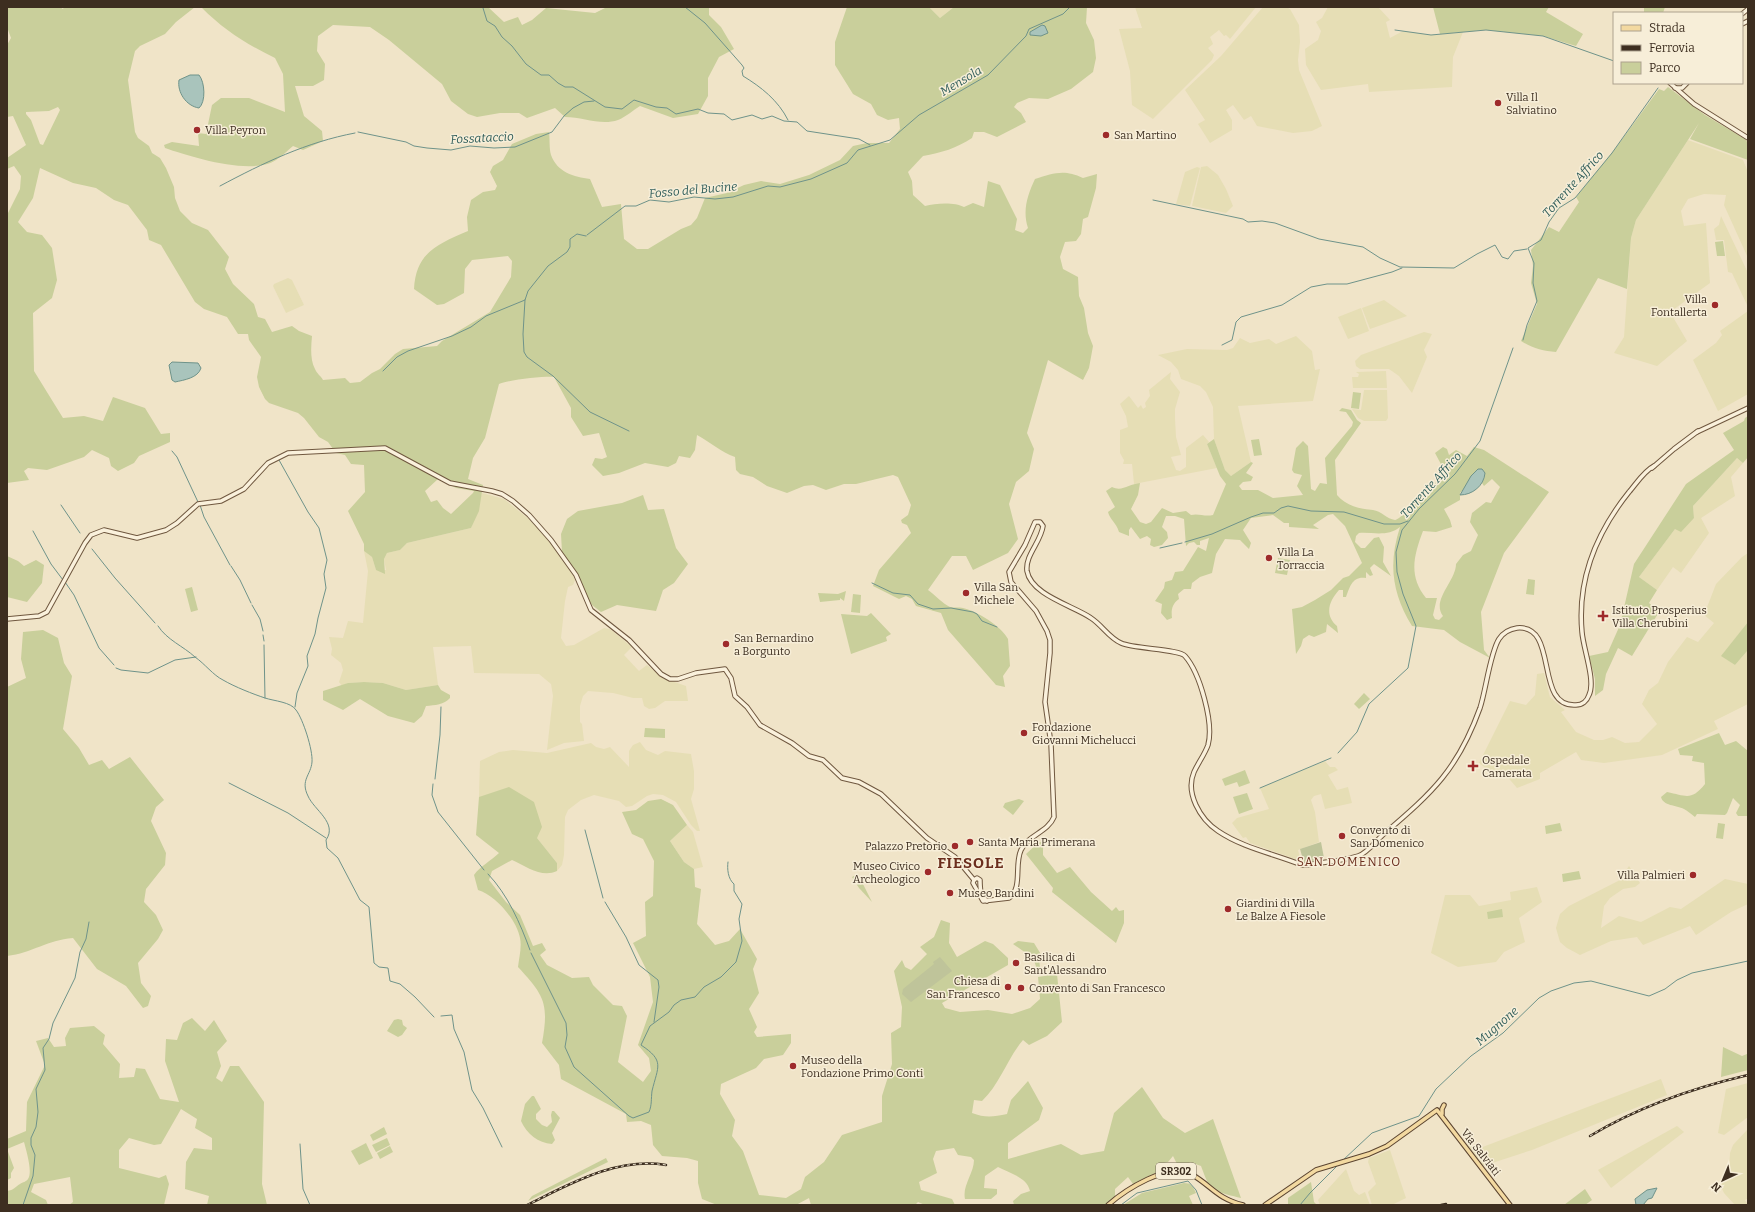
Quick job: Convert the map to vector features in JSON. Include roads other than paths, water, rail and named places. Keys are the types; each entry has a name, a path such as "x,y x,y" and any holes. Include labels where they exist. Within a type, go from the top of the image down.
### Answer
{"main road":[{"path":"1671,84 1684,95 1748,138"},
{"path":"1684,95 1682,91 1686,84"},
{"path":"1674,87 1683,87"},
{"path":"7,619 35,617 45,614 50,608 87,539 96,532 107,530 134,538 145,537 170,528 199,504 217,502 231,496 245,488 265,466 277,458 292,453 385,448 450,483 492,491 506,496 529,515 551,540 576,575 591,610 630,641 652,666 670,679 678,679 696,673 725,669 731,678 735,696 746,705 760,725 792,743 809,756 823,760 840,776 858,782 881,794 920,831 958,861 974,880 973,883 977,885 981,900 991,901 1007,899 1013,896 1017,883 1018,856 1022,847 1029,839 1050,824 1054,817 1051,744 1045,702 1050,640 1047,631 1036,611 1011,582 1009,572 1026,545 1033,524 1036,521 1040,522 1043,526 1027,564 1028,574 1033,583 1062,604 1091,618 1121,643 1152,650 1180,653 1189,662 1204,696 1209,739 1192,777 1191,791 1196,805 1208,823 1220,832 1235,840 1302,865 1308,865 1358,856 1409,812 1442,780 1461,752 1482,702 1496,646 1505,633 1520,628 1531,632 1536,636 1544,651 1553,693 1560,700 1570,705 1576,706 1583,704 1587,699 1592,686 1582,634 1583,589 1592,554 1616,509 1645,474 1698,431 1724,417 1748,408"},
{"path":"974,880 979,879 977,885"},
{"path":"1443,1117 1441,1111 1444,1104"},
{"name":"Via Salviati","path":"1265,1205 1309,1174 1324,1167 1362,1156 1392,1143 1437,1110 1510,1205"},
{"name":"SR302","path":"1108,1205 1129,1189 1154,1177 1168,1172 1179,1171 1194,1176 1226,1200 1243,1205"}],"water":[{"path":"1042,25 1045,26 1048,33 1041,36 1030,35 1030,32"},
{"path":"190,75 199,75 203,82 204,97 199,108 194,107 186,101 179,89 179,80"},
{"path":"172,362 198,363 201,368 194,376 175,382 172,380 169,365"},
{"path":"1478,469 1482,469 1485,473 1480,486 1469,493 1460,495 1471,476"},
{"path":"1657,1188 1652,1198 1648,1199 1643,1205 1636,1205 1635,1199 1647,1190"}],"waterway":[{"path":"685,7 705,23 742,65 744,68 742,71 743,76 774,100 788,120"},
{"name":"Fosso del Bucine","path":"587,235 625,206 636,206 650,200 669,202 694,197 715,199 733,197 768,186 780,187 811,179 847,163 858,150 890,140 919,115 988,75 1026,36 1029,29 1063,14 1070,7"},
{"path":"483,8 487,21 495,26 502,37 512,46 526,64 541,75 549,75 558,83 565,87 573,87 605,107 622,109 634,100 656,107 667,108 676,114 698,109 708,113 724,114 732,120 752,115 762,119 772,116 784,121 797,122 807,131 859,139 870,145"},
{"path":"1395,30 1431,35 1486,30 1543,36 1613,61"},
{"name":"Torrente Affrico","path":"1523,340 1527,325 1537,301 1533,283 1534,263 1528,248 1541,240 1549,222 1559,208 1575,198 1612,153 1658,88"},
{"name":"Fossataccio","path":"358,132 427,148 451,150 470,146 494,148 515,147 552,132 564,116 573,108 584,102 594,101"},
{"name":"Fossataccio","path":"220,186 252,169 286,154 320,142 355,133"},
{"path":"1153,200 1243,219 1248,222 1262,221 1275,223 1319,239 1363,247 1380,258 1400,267 1454,268 1495,245 1502,257 1508,259 1514,251 1527,249"},
{"name":"Fosso del Bucine","path":"383,371 397,357 408,351 452,336 471,327 486,316 525,300 528,291 548,266 567,252 570,247 570,239 577,234 586,236"},
{"path":"1222,345 1232,340 1236,322 1241,317 1282,305 1311,287 1327,284 1347,284 1402,268"},
{"path":"525,300 523,334 524,352 527,357 553,376 590,412 629,431"},
{"name":"Torrente Affrico","path":"1338,753 1357,732 1369,704 1408,668 1416,626 1403,594 1397,572 1396,552 1402,530 1419,509 1455,474 1480,441 1513,348"},
{"path":"172,451 177,457 198,502"},
{"path":"279,460 308,512 319,528 327,560 324,574 326,588 315,634 307,656 308,666 297,693 295,707"},
{"path":"61,505 80,533"},
{"path":"200,505 204,517 230,565"},
{"path":"1185,542 1212,534 1263,513 1274,513 1281,508 1288,506 1311,511 1344,512 1384,524 1400,524 1408,521"},
{"path":"33,531 51,564 63,580"},
{"path":"1160,548 1182,543"},
{"path":"92,549 115,578 155,623"},
{"path":"231,566 240,580 251,603"},
{"path":"65,582 74,595 99,648 114,665"},
{"path":"872,583 893,593 910,595 918,604 933,609 951,608 973,612 977,614 982,621 997,627"},
{"path":"252,605 260,619 263,631"},
{"path":"158,626 170,639 190,653 219,678 265,698 286,703 294,707 299,714 307,735 312,757 311,767 305,782 306,790 311,801 327,822 329,828 329,834 326,840 327,848 338,858 360,900 369,907 374,963 379,967 388,968 390,981 400,984 434,1017"},
{"path":"263,635 264,641"},
{"path":"264,645 265,698"},
{"path":"116,668 121,670 148,673 175,660 196,657"},
{"path":"435,779 440,735 441,707"},
{"name":"Torrente Affrico","path":"1260,788 1331,758"},
{"path":"229,783 288,813 326,838"},
{"path":"433,784 432,795 438,812 484,870"},
{"path":"585,830 603,898"},
{"path":"531,953 566,1023 567,1035 565,1047 574,1067 629,1116 633,1118 649,1112 658,1065 654,1055 641,1045 650,1026 669,1012 674,1005 681,1000 695,997 704,987 721,977 736,962 742,941 739,919 742,904 734,891 734,884 729,877 728,862"},
{"path":"488,874 502,891 513,910 530,950"},
{"path":"605,902 626,937 639,965 658,980 659,987 654,1022"},
{"path":"23,1205 33,1176 35,1155 31,1145 31,1138 36,1127 38,1112 36,1089 45,1070 43,1048 49,1039 53,1023 75,978 80,952 86,939 89,922"},
{"name":"Mugnone","path":"1342,1161 1372,1133 1419,1116 1436,1089 1455,1071 1471,1056 1503,1033 1539,998 1551,991 1574,983 1591,981 1649,996 1665,989 1677,980 1692,973 1748,961"},
{"path":"441,1016 452,1015 454,1029 464,1052 472,1090 483,1108 502,1147"},
{"path":"300,1144 303,1189 310,1205"},
{"name":"Mugnone","path":"1300,1205 1338,1165"},
{"name":"Mugnone","path":"1121,1205 1137,1193 1188,1181 1196,1190 1202,1205"}],"railway":[{"path":"1590,1136 1647,1107 1686,1092 1748,1075"},
{"path":"527,1205 577,1181 611,1169 629,1165 666,1165"},
{"path":"1441,1205 1446,1204"}],"place":[{"name":"Villa Il Salviatino","path":"1498,103"},
{"name":"Villa Peyron","path":"197,130"},
{"name":"San Martino","path":"1106,135"},
{"name":"Villa Fontallerta","path":"1715,305"},
{"name":"Villa La Torraccia","path":"1269,558"},
{"name":"Villa San Michele","path":"966,593"},
{"name":"Istituto Prosperius Villa Cherubini","path":"1603,616"},
{"name":"San Bernardino a Borgunto","path":"726,644"},
{"name":"Fondazione Giovanni Michelucci","path":"1024,733"},
{"name":"Ospedale Camerata","path":"1473,766"},
{"name":"Convento di San Domenico","path":"1342,836"},
{"name":"Santa Maria Primerana","path":"970,842"},
{"name":"Palazzo Pretorio","path":"955,846"},
{"name":"Museo Civico Archeologico","path":"928,872"},
{"name":"Villa Palmieri","path":"1693,875"},
{"name":"Museo Bandini","path":"950,893"},
{"name":"Giardini di Villa Le Balze A Fiesole","path":"1228,909"},
{"name":"Basilica di Sant'Alessandro","path":"1016,963"},
{"name":"Chiesa di San Francesco","path":"1008,987"},
{"name":"Convento di San Francesco","path":"1021,988"},
{"name":"Museo della Fondazione Primo Conti","path":"793,1066"}],"district":[{"name":"SAN DOMENICO","path":"1349,862"},
{"name":"FIESOLE","path":"971,863"}],"water label":[{"name":"Mensola","path":"961,81"}]}
